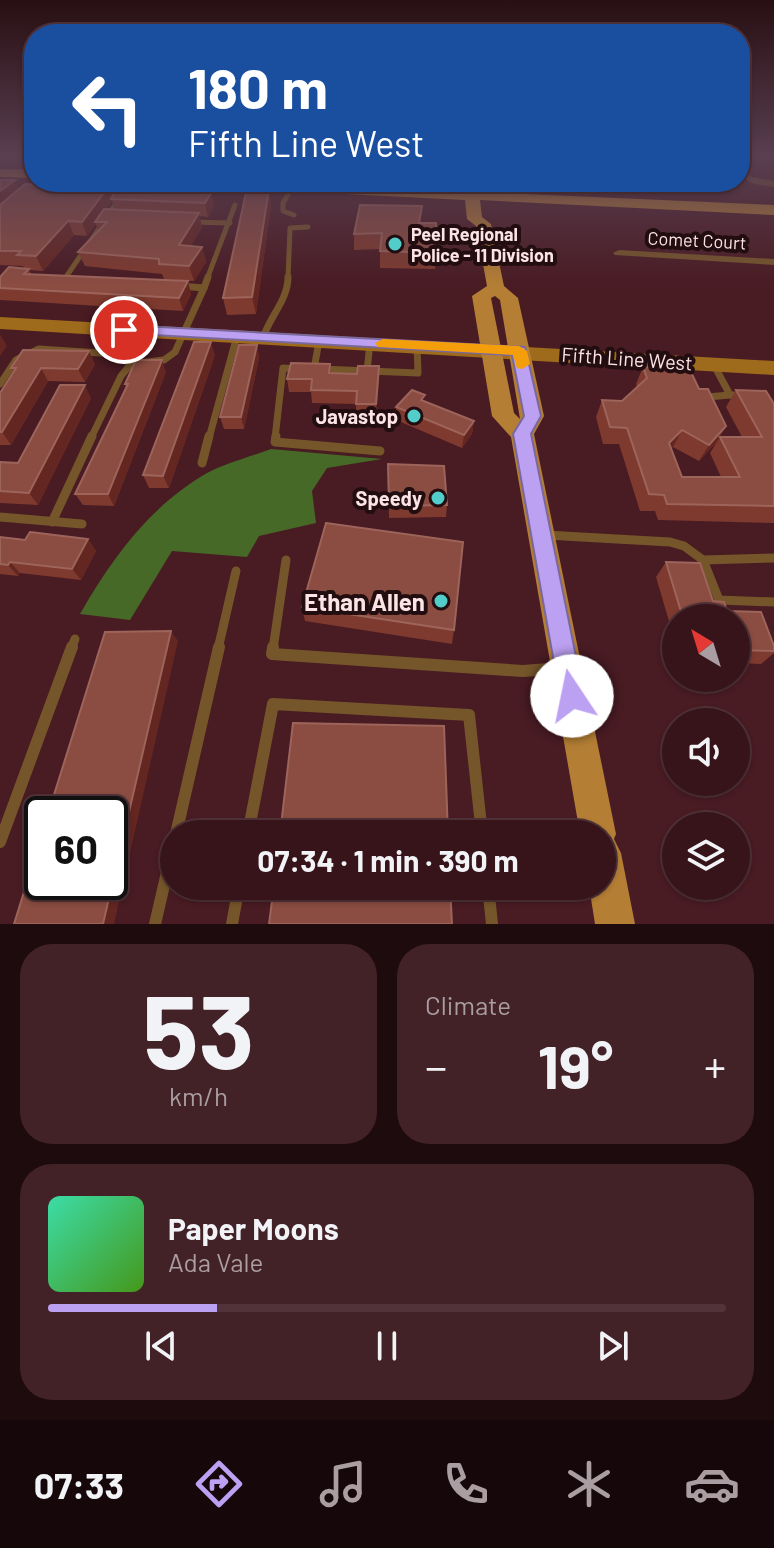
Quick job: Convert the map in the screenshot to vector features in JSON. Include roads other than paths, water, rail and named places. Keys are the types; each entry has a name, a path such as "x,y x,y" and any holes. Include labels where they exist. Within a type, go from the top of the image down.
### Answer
{"main road":[{"path":"433,199 479,218 495,219 491,199"},
{"path":"474,199 496,288 509,298 533,416 522,434"},
{"path":"503,216 528,199"},
{"path":"553,199 774,210"},
{"path":"496,288 481,296 490,349 503,416 522,434 595,820"},
{"path":"611,900 615,924"}],"street":[{"name":"Comet Court","path":"619,253 774,262"},
{"name":"Fifth Line West","path":"0,323 490,349 774,368"}],"lane":[{"path":"285,199 283,211 294,215"},
{"path":"66,277 115,205"},
{"path":"0,384 16,360 39,349 115,354 131,364 164,360 175,352 204,288 235,205"},
{"path":"106,218 122,219"},
{"path":"184,221 230,223"},
{"path":"263,338 268,323 288,292 290,228 308,227"},
{"path":"53,276 81,278"},
{"path":"173,285 204,288"},
{"path":"202,463 237,336"},
{"path":"314,369 319,341"},
{"path":"367,371 370,343"},
{"path":"380,451 275,442 283,368 418,373 417,345"},
{"path":"52,522 121,376 131,364"},
{"path":"713,364 730,395"},
{"path":"707,397 752,396"},
{"path":"0,517 82,524"},
{"path":"541,534 670,542 684,546 703,560 719,600 774,602"},
{"path":"703,560 774,558"},
{"path":"286,560 272,654 523,671 567,668"},
{"path":"179,820 236,571"},
{"path":"0,842 75,639"},
{"path":"251,820 273,704 469,715 480,820"},
{"path":"155,924 161,900"},
{"path":"232,924 236,900"},
{"path":"489,900 492,924"}],"place":[{"name":"Peel Regional Police - 11 Division","path":"395,244"},
{"name":"Javastop","path":"414,416"},
{"name":"Speedy","path":"438,498"},
{"name":"Ethan Allen","path":"441,601"}]}
